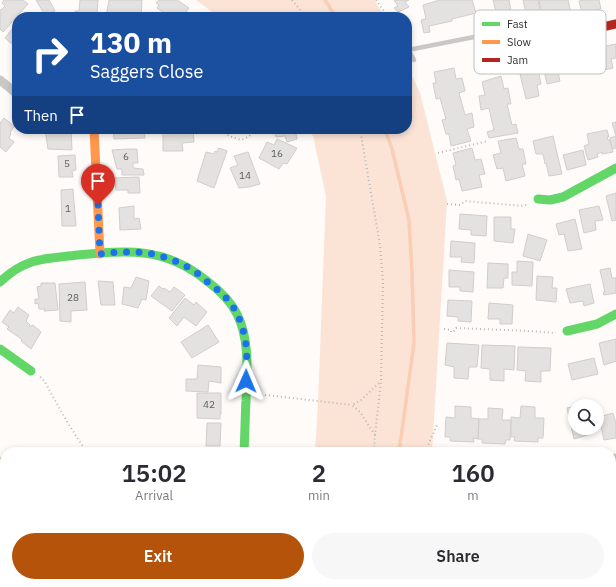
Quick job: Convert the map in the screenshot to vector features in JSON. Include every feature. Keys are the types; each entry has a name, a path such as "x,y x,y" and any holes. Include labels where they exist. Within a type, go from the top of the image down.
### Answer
{"street":[{"path":"606,26 616,24"},
{"path":"0,80 12,90"},
{"path":"94,134 100,254"},
{"path":"538,199 550,200 563,197 616,168"},
{"path":"2,278 29,263 46,258 124,252 148,253 170,259 191,269 220,291 233,306 242,325 247,356 244,447"},
{"path":"567,331 597,324 616,314"},
{"path":"0,349 31,371"}],"lane":[{"path":"412,48 474,37"},
{"path":"412,56 414,60"}],"path":[{"path":"292,0 302,12"},
{"path":"376,0 384,12"},
{"path":"227,134 241,140 251,134"},
{"path":"361,134 380,245 383,282 381,381 374,447"},
{"path":"438,153 488,141"},
{"path":"447,204 460,205 465,201 524,206 538,199"},
{"path":"444,329 451,330 451,332 453,332 456,328 530,331 554,334 567,331"},
{"path":"31,371 43,379 73,433 83,447"},
{"path":"246,393 352,405 360,402 381,381"},
{"path":"352,405 360,412 375,435"},
{"path":"427,447 437,425"},
{"path":"540,587 552,587"}],"shaded area":[{"path":"196,0 374,0 382,12 212,12"},
{"path":"412,76 420,93 447,201 432,447 315,447 326,196 312,134 412,134"}],"building":[{"path":"4,0 23,0 28,4 21,12 12,12 12,22 3,32 0,29 0,10 5,6 2,3"},
{"path":"36,0 49,0 55,11 43,12"},
{"path":"80,0 98,0 97,12 75,12 79,11"},
{"path":"109,0 142,0 141,12 107,12"},
{"path":"159,0 177,0 189,8 186,12 163,12 157,8 159,5 156,3"},
{"path":"394,0 409,0 405,2 409,7 398,12 394,8 398,6"},
{"path":"440,0 472,0 475,10 474,14 452,19 452,21 429,26 430,32 424,33 421,20 426,19 423,5"},
{"path":"493,0 509,0 511,10 496,10"},
{"path":"523,0 538,0 540,10 525,10"},
{"path":"539,0 568,0 570,10 560,10 541,10"},
{"path":"599,0 601,9 581,10 579,1"},
{"path":"12,29 12,44 5,38"},
{"path":"616,44 616,58 611,59 613,68 606,70 606,46"},
{"path":"454,68 456,79 462,78 465,91 459,93 465,115 472,113 474,127 467,129 471,141 451,146 449,134 446,134 442,120 446,119 440,98 436,99 433,83 436,83 434,72"},
{"path":"520,74 539,74 541,84 537,85 539,96 526,99"},
{"path":"545,74 558,74 560,81 547,84"},
{"path":"501,76 504,89 508,88 511,104 507,104 512,125 516,124 518,133 489,138 487,132 494,130 489,108 481,110 479,96 485,95 482,82"},
{"path":"4,118 12,124 9,138 14,142 6,152 0,147 0,123"},
{"path":"616,122 616,136 612,123"},
{"path":"607,130 609,137 607,137 608,140 610,140 613,152 602,154 602,152 597,154 598,157 588,160 584,146 589,144 587,134"},
{"path":"46,134 71,134 72,150 48,149"},
{"path":"114,134 145,134 145,138 114,139"},
{"path":"163,134 193,134 194,142 182,143 183,151 163,151"},
{"path":"275,134 296,134 297,139 287,142 285,136 276,137"},
{"path":"553,136 562,174 549,176 543,154 536,154 533,141"},
{"path":"616,136 616,148 612,149 610,138"},
{"path":"516,138 519,149 523,149 526,164 522,164 525,176 506,181 503,168 497,169 493,155 501,153 498,141"},
{"path":"277,139 297,148 287,164 283,163 279,169 259,158 267,142 274,145"},
{"path":"219,148 227,151 214,188 197,181 206,152 214,154"},
{"path":"472,148 475,160 481,159 485,174 479,175 482,187 462,191 459,179 456,180 453,166 456,165 453,153"},
{"path":"137,149 138,163 133,163 133,168 143,169 144,175 122,175 122,169 117,169 112,150"},
{"path":"583,150 586,165 567,170 563,155"},
{"path":"248,152 260,184 239,188 230,168 238,165 234,156"},
{"path":"75,155 76,170 72,171 73,177 59,177 58,156"},
{"path":"139,177 140,193 128,193 128,190 116,190 114,178"},
{"path":"73,189 76,226 62,226 61,190"},
{"path":"616,193 616,220 612,221 606,196"},
{"path":"134,206 134,219 139,218 141,229 120,230 119,208"},
{"path":"599,206 603,220 595,221 596,230 584,233 579,210"},
{"path":"460,214 487,216 486,236 471,235 471,230 459,229"},
{"path":"494,217 511,217 511,229 515,229 513,243 494,241"},
{"path":"575,219 582,249 568,251 564,234 559,235 556,224"},
{"path":"528,234 547,240 540,261 523,256"},
{"path":"451,241 475,243 474,263 461,262 462,257 450,257"},
{"path":"517,261 533,262 532,286 512,285 512,272 517,272"},
{"path":"488,263 508,264 508,278 504,278 503,288 487,288"},
{"path":"610,268 612,278 616,278 616,293 604,295 603,292 605,292 600,270"},
{"path":"449,270 474,272 473,292 460,291 460,287 449,287"},
{"path":"537,276 553,277 552,288 557,288 556,302 536,300"},
{"path":"136,277 149,281 146,300 142,299 138,308 122,304 124,287 131,288"},
{"path":"98,281 113,282 115,305 101,305"},
{"path":"85,282 87,310 71,311 71,322 60,321 59,284"},
{"path":"41,283 55,283 58,310 44,311 45,309 39,309 38,303 35,304 35,299 39,299 37,287 41,286"},
{"path":"590,284 594,303 584,306 583,301 570,303 566,289"},
{"path":"159,286 170,292 174,287 185,295 172,311 151,296"},
{"path":"185,298 194,305 196,302 207,312 196,326 184,317 177,326 169,318"},
{"path":"448,300 472,301 471,322 458,321 458,317 447,316"},
{"path":"489,303 513,305 512,324 500,324 500,319 488,319"},
{"path":"18,307 29,315 26,321 30,325 29,326 33,325 41,332 31,349 21,341 22,340 20,338 7,329 9,327 2,322 10,310 14,313"},
{"path":"208,325 219,342 192,358 181,342"},
{"path":"616,339 616,361 604,365 599,343"},
{"path":"447,343 479,345 477,367 469,367 468,379 454,378 454,367 445,365"},
{"path":"482,345 515,346 514,370 504,369 504,381 490,380 490,369 481,368"},
{"path":"518,347 551,348 550,371 541,371 541,382 525,381 526,371 517,370"},
{"path":"594,358 598,374 572,380 568,364"},
{"path":"198,365 221,367 221,383 209,381 208,392 186,391 186,379 197,379"},
{"path":"197,393 221,393 220,419 197,418"},
{"path":"455,406 471,407 471,418 479,419 478,439 473,438 474,442 450,441 450,437 445,437 446,417 455,418"},
{"path":"521,406 535,407 535,418 544,418 543,438 538,438 538,442 514,441 515,437 511,437 511,417 520,418"},
{"path":"488,408 503,409 502,420 511,420 510,440 506,440 505,444 482,443 482,439 478,439 479,419 488,419"},
{"path":"613,413 616,424 616,438 604,440 604,416"},
{"path":"207,423 221,423 220,446 206,446"},
{"path":"573,435 588,435 574,439"}],"waterway":[{"path":"325,0 333,12"},
{"path":"387,134 392,149 409,220 412,272 414,343 400,447"}],"traffic: fast":[{"path":"538,199 550,200 563,197 616,168"},
{"path":"0,282 19,268 36,261 56,257 96,253 146,253 176,262 191,270 211,284 224,296 231,304 241,324 247,356 244,447"},
{"path":"567,331 597,324 616,314"},
{"path":"0,349 31,371"}],"traffic: slow":[{"path":"94,134 100,254"}],"traffic: jam":[{"path":"606,26 616,24"}],"route":[{"path":"98,205 100,254 124,252 148,253 170,259 191,269 220,291 233,306 242,325 244,335 247,356 246,381"}]}
